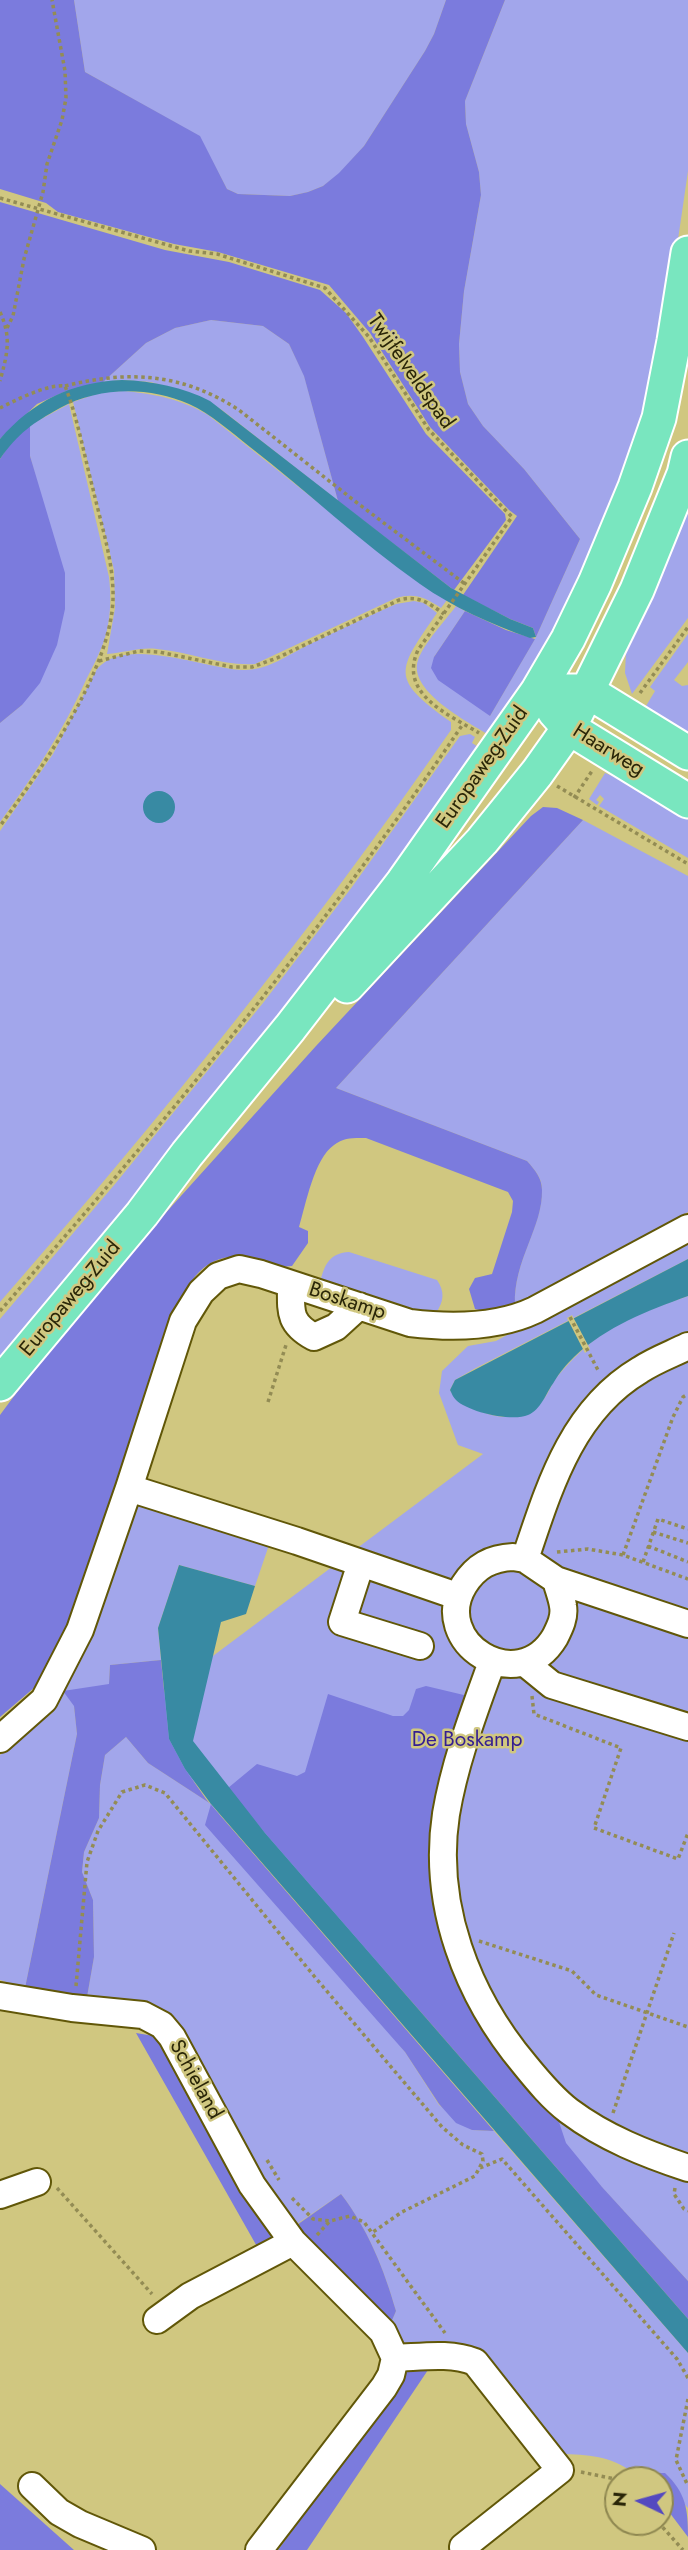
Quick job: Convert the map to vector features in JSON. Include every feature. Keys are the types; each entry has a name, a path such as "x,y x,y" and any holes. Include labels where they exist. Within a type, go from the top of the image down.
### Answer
{"main road":[{"name":"Europaweg-Zuid","path":"0,1384 142,1214 403,883 537,692 596,583 635,487 659,418 688,253"},
{"name":"Europaweg-Zuid","path":"142,1214 198,1158 292,1047 482,841 537,773 569,728 637,590 684,474 688,457"},
{"name":"Haarweg","path":"537,692 587,691 688,753"},
{"name":"Haarweg","path":"537,692 569,728 688,801"}],"street":[{"name":"Boskamp","path":"0,1739 44,1700 80,1630 130,1488 183,1321 201,1292 218,1276 239,1269 410,1324 497,1324 535,1310 688,1228"},
{"path":"291,1284 291,1310 295,1324 300,1330 314,1337 337,1327 359,1306"},
{"path":"526,1555 561,1460 588,1417 610,1393 639,1370 688,1346"},
{"path":"130,1488 457,1597"},
{"path":"688,1624 556,1580 526,1555 486,1562 471,1573 457,1597 456,1610 461,1631 471,1647 492,1662 533,1669 552,1685 688,1727"},
{"path":"361,1563 342,1622 420,1646"},
{"path":"533,1669 561,1626 564,1607 556,1580"},
{"path":"492,1662 458,1759 446,1816 445,1884 453,1932 467,1972 486,2011 507,2042 558,2102 606,2135 652,2156 688,2168"},
{"name":"Schieland","path":"0,1996 79,1994 143,2015 162,2025 172,2037 252,2185 293,2242 383,2332 395,2358"},
{"path":"0,2195 37,2182"},
{"path":"161,2316 190,2297 293,2242"},
{"path":"259,2550 384,2387 391,2375 395,2358 456,2357 475,2362 560,2470 463,2547"},
{"path":"32,2486 59,2512 80,2524 142,2550"}],"path":[{"path":"7,328 13,316 24,259 66,97 65,71 52,0"},
{"name":"Twijfelveldspad","path":"0,198 189,251 217,254 325,288 369,337 429,430 512,517 418,650 413,661 412,675 422,694 478,733"},
{"path":"0,312 7,328 8,354 0,382"},
{"path":"0,408 60,385 65,387 99,378 142,376 190,384 219,397 239,410 463,586"},
{"path":"0,826 55,746 99,661 110,624 113,588 104,539 73,408 65,387"},
{"path":"99,661 139,651 172,654 232,667 251,667 277,658 399,600 422,599 444,614"},
{"path":"645,686 688,626"},
{"path":"0,1311 102,1194 222,1047 346,887 463,724"},
{"path":"574,798 688,864"},
{"path":"568,1313 589,1354"},
{"path":"268,1402 295,1324"},
{"path":"623,1555 673,1417 688,1394"},
{"path":"643,1562 658,1519 688,1529"},
{"path":"653,1532 688,1543"},
{"path":"649,1546 688,1562"},
{"path":"526,1555 588,1549 623,1555 688,1579"},
{"path":"533,1669 531,1700 534,1714 621,1748 594,1828 678,1859 688,1833"},
{"path":"79,1994 87,1862 98,1831 122,1792 145,1785 165,1793 314,1976 442,2127 463,2145 482,2154 483,2161 475,2176 402,2212 373,2232"},
{"path":"453,1932 572,1971 596,1995 688,2028"},
{"path":"606,2135 645,2012 674,1933"},
{"path":"480,2168 502,2159 677,2359 688,2378"},
{"path":"267,2160 281,2183"},
{"path":"37,2182 56,2188 149,2291 161,2316"},
{"path":"288,2195 313,2219 330,2221 350,2216 364,2222 447,2336 456,2357"},
{"path":"688,2399 676,2460 688,2486"},
{"path":"560,2470 604,2476"},
{"path":"670,2536 683,2550"}],"green space":[{"path":"74,0 446,0 425,51 364,146 339,174 323,186 290,196 238,194 227,189 199,136 85,72"},
{"path":"505,0 688,0 688,171 667,315 646,410 588,572 494,738 457,716 431,695 417,672 421,653 456,606 465,611 434,657 490,716 536,637 580,539 524,469 483,426 468,404 460,372 459,344 464,291 481,195 479,172 466,124 465,101"},
{"path":"211,320 263,326 289,344 304,375 338,501 222,410 201,397 151,382 103,382 146,343 175,328"},
{"path":"124,391 168,398 208,415 421,584 447,600 441,608 419,597 396,598 255,664 230,663 157,649 107,654 115,608 114,570 73,402 102,392"},
{"path":"69,404 109,577 108,624 98,656 68,717 36,771 0,822 0,723 22,705 41,497 30,456 30,425"},
{"path":"688,497 688,618 632,694 625,673 626,651 665,560"},
{"path":"414,601 424,603 437,613 414,648 406,673 417,695 451,722 451,730 290,951 119,1164 0,1302 0,831 53,754 97,669 110,659 146,654 252,670 277,662 396,604"},
{"path":"688,634 688,662 674,680 682,686 688,685 688,740 643,711 655,691 650,687"},
{"path":"470,734 475,737 472,743 485,751 403,869 0,1361 0,1319 263,1003 352,887 460,736"},
{"path":"605,773 625,781 688,819 688,858 599,806 604,799 600,795 596,800 599,802 597,805 589,799"},
{"path":"583,820 688,876 688,1212 515,1305 519,1274 541,1203 542,1185 533,1168 527,1161 336,1088"},
{"name":"De Boskamp","path":"688,1237 688,1259 474,1369 455,1380 450,1390 461,1402 485,1413 501,1417 524,1414 538,1406 562,1371 597,1338 634,1316 688,1296 688,2281 598,2183 130,1718 483,1454 458,1445 439,1393 442,1371 468,1346 496,1341"},
{"path":"349,1252 437,1280 442,1297 436,1313 406,1309 321,1279 330,1260 338,1254"},
{"path":"139,1501 270,1542 255,1586 179,1565 158,1628 161,1660 110,1665 109,1685 74,1706 77,1734 25,1988 0,1980 0,1755 53,1712 92,1633"},
{"path":"126,1737 148,1763 211,1804 405,2052 439,2105 472,2130 494,2131 688,2353 688,2508 674,2493 674,2466 622,2466 603,2458 565,2454 479,2351 405,2345 390,2325 396,2311 380,2265 367,2235 341,2194 294,2226 278,2208 179,2022 147,2005 87,1997 94,1957 93,1900 82,1872 84,1852 99,1818 100,1785 105,1755"}],"shaded area":[{"path":"0,0 74,0 85,72 200,136 227,189 238,194 290,196 323,186 364,146 425,51 446,0 505,0 465,101 466,124 479,172 481,195 464,291 459,344 460,372 468,404 483,426 524,469 580,539 536,637 533,628 463,595 517,516 430,427 370,333 329,285 218,252 174,244 58,212 46,203 0,189"},
{"path":"0,202 165,250 229,262 320,290 346,313 426,434 505,514 506,520 454,590 338,501 304,376 289,344 263,326 211,320 175,328 146,343 103,382 64,392 37,404 0,439"},
{"path":"122,380 168,386 210,401 451,588 533,628 536,637 530,638 487,621 433,593 376,551 221,424 197,408 173,398 124,391 75,401 50,413 27,429 0,459 0,439 40,404 86,385"},
{"path":"30,425 30,456 65,573 65,609 57,645 40,683 22,705 0,723 0,459 13,439"},
{"path":"465,611 506,630 535,639 490,716 438,680 431,668 434,657"},
{"path":"159,791 170,796 175,807 170,818 159,823 148,818 143,807 148,796"},
{"path":"543,807 557,808 583,820 336,1088 527,1161 538,1174 542,1190 541,1204 519,1274 515,1305 491,1313 475,1309 469,1289 475,1278 492,1274 512,1212 513,1201 508,1192 366,1138 346,1139 334,1145 321,1160 316,1171 299,1227 308,1231 308,1243 292,1266 255,1259 222,1258 200,1271 184,1293 171,1321 68,1626 35,1687 0,1717 0,1415 63,1330 108,1277 316,1046 531,816"},
{"path":"688,1259 688,1296 628,1320 600,1336 563,1369 533,1413 521,1417 490,1415 470,1408 453,1397 450,1390 455,1380"},
{"path":"179,1565 255,1586 246,1614 221,1622 193,1741 265,1833 688,2319 688,2353 211,1804 185,1769 169,1739 158,1628"},
{"path":"161,1660 169,1739 185,1769 209,1803 148,1763 126,1737 105,1755 100,1785 99,1818 84,1852 82,1872 93,1900 94,1957 87,1997 25,1988 77,1734 74,1706 63,1691 109,1684 110,1665"},
{"path":"426,1686 468,1696 446,1939 556,2113 566,2143 602,2187 688,2281 688,2319 228,1788 257,1764 297,1776 305,1772 328,1694 393,1716 403,1716 409,1710 416,1689"},
{"path":"211,1805 494,2131 472,2130 456,2123 439,2104 405,2052 205,1825"},
{"path":"136,2033 154,2036 166,2050 275,2239 259,2250"},
{"path":"341,2194 367,2235 386,2280 396,2311 390,2325 294,2227"},
{"path":"406,2370 428,2370 307,2550 278,2550 397,2389"},
{"path":"674,2483 684,2502 688,2537 674,2518"},
{"path":"0,2484 74,2550 0,2550"}],"pier":[{"path":"572,1315 590,1349 585,1353 567,1318"}]}
